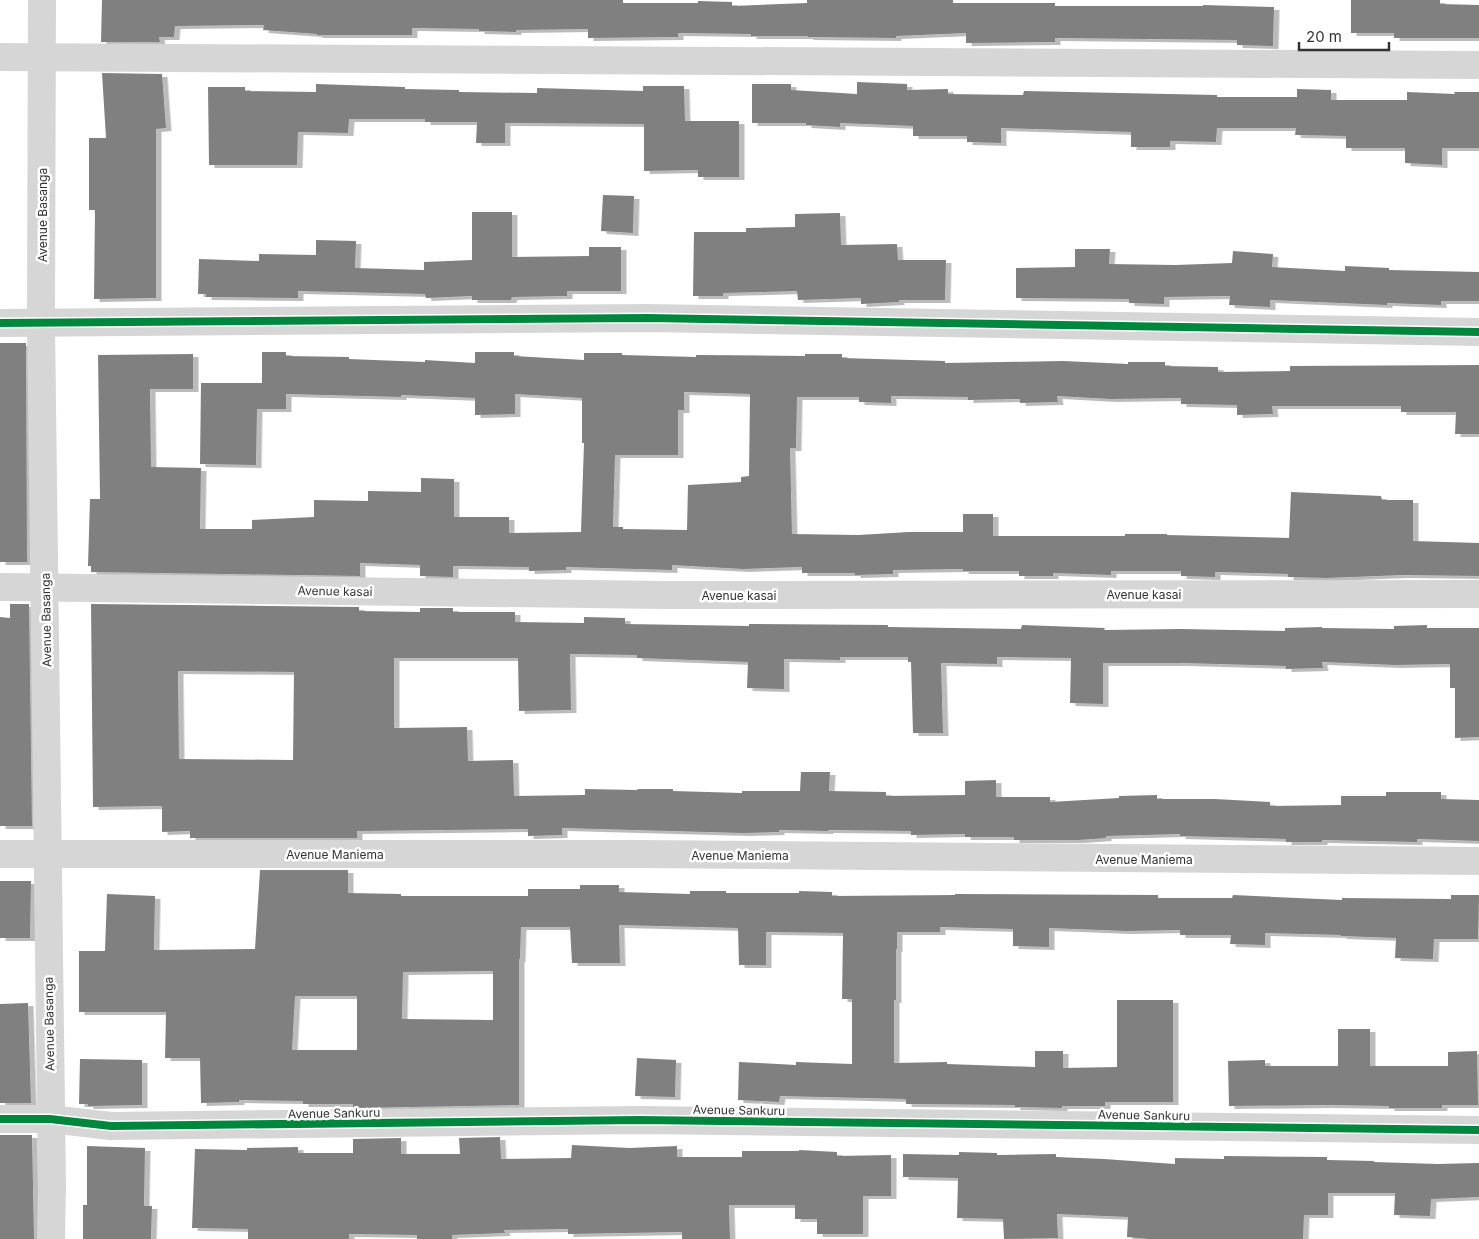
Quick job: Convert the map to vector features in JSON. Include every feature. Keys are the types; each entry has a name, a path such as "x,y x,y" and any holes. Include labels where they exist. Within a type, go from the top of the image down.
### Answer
{"street":[{"name":"Avenue Basanga","path":"42,0 42,324 52,1187 51,1239"},
{"path":"0,56 1479,65"},
{"path":"0,323 648,318 1479,332"},
{"name":"Avenue kasai","path":"0,587 666,595 1479,594"},
{"name":"Avenue Maniema","path":"0,854 642,854 1479,862"},
{"name":"Avenue Sankuru","path":"0,1119 50,1119 111,1126 638,1120 1479,1130"}],"building":[{"path":"102,0 623,0 623,3 732,2 732,6 807,3 807,0 953,0 953,3 1055,3 1055,6 1203,5 1274,7 1273,46 1237,45 1237,40 1055,38 1055,42 966,43 966,33 896,36 896,38 678,33 678,37 588,38 588,29 516,30 516,32 479,31 479,29 412,28 412,35 317,35 263,30 264,25 175,26 174,37 159,37 160,42 101,42"},
{"path":"1351,0 1440,0 1440,4 1479,5 1479,38 1394,38 1394,33 1351,33"},
{"path":"102,73 162,74 166,128 156,129 156,298 94,299 95,210 89,210 89,138 106,138"},
{"path":"857,82 907,84 907,90 948,89 948,94 1023,95 1024,91 1217,95 1217,97 1297,97 1297,89 1331,90 1331,100 1407,100 1407,92 1455,94 1454,92 1479,92 1479,148 1442,148 1442,165 1405,163 1405,148 1346,148 1346,136 1295,135 1296,128 1217,128 1216,142 1170,141 1170,147 1131,147 1131,132 1001,128 1001,143 967,142 967,136 913,136 913,126 840,123 840,127 806,125 806,123 752,123 752,84 791,84 791,90 857,94"},
{"path":"316,84 459,90 459,92 537,93 537,88 643,91 643,86 684,86 685,121 739,121 739,177 698,177 698,170 644,171 644,124 505,123 505,143 476,143 477,122 425,122 425,119 349,119 348,133 298,132 297,165 209,165 208,87 245,87 245,91 316,92"},
{"path":"603,195 634,196 633,233 601,231"},
{"path":"472,212 512,212 512,257 589,256 589,247 621,247 621,291 567,291 567,296 512,297 511,300 472,300 472,296 426,298 425,294 298,291 298,298 206,297 206,294 198,294 199,259 259,261 259,254 316,255 316,240 356,241 355,268 424,270 424,262 472,260"},
{"path":"840,213 841,245 897,244 898,260 946,260 945,300 899,300 899,302 861,304 861,298 798,300 797,291 723,293 723,296 693,296 694,232 746,232 746,228 795,227 795,214"},
{"path":"1075,249 1110,249 1109,264 1175,265 1232,263 1233,251 1273,254 1272,267 1345,271 1345,266 1389,268 1389,270 1479,272 1479,301 1441,301 1441,305 1387,303 1387,305 1270,300 1270,307 1229,305 1230,296 1164,297 1164,304 1129,303 1129,299 1016,298 1016,268 1075,267"},
{"path":"0,343 26,343 27,562 0,562"},
{"path":"262,352 286,352 286,356 475,363 475,352 514,352 514,356 584,360 584,353 696,357 696,355 805,356 805,354 842,354 842,358 945,361 945,363 1063,361 1128,364 1128,362 1165,362 1165,366 1218,367 1218,372 1290,371 1290,366 1479,365 1479,434 1455,434 1456,412 1401,412 1401,406 1272,406 1273,414 1237,415 1237,405 1181,404 1181,398 1111,399 1057,396 1058,402 1020,403 1020,399 968,400 968,397 891,396 891,403 859,402 859,397 797,397 796,448 790,448 792,534 858,535 909,532 963,532 963,514 993,514 993,536 1125,536 1125,534 1167,534 1289,538 1291,492 1381,496 1382,500 1413,500 1413,541 1479,543 1479,576 1403,575 1326,578 1288,577 1288,574 1215,572 1215,577 1181,576 1181,571 1111,571 1111,575 1053,573 1053,576 1019,576 1019,571 963,571 963,569 893,570 893,574 855,575 855,573 802,573 802,567 743,569 672,565 672,570 566,567 566,570 529,571 529,567 453,566 453,577 420,576 420,565 360,563 360,576 91,572 91,566 88,566 90,499 100,499 98,355 193,354 193,389 150,389 151,467 201,468 200,529 252,529 252,520 314,517 314,500 368,501 368,491 421,492 421,478 454,479 454,517 509,517 509,533 581,532 584,443 582,443 582,398 515,394 515,414 475,415 475,398 286,394 286,409 257,409 256,465 200,464 201,383 262,383","holes":["684,392 750,394 749,476 741,477 741,482 688,485 687,530 623,529 623,527 613,527 615,455 678,455 678,410 684,410"]},
{"path":"10,604 29,604 32,826 0,826 0,617 10,618"},
{"path":"91,604 359,607 359,611 420,612 420,608 453,608 453,612 515,612 515,622 584,623 584,617 625,618 625,624 749,626 749,624 888,625 888,627 1021,629 1022,625 1105,628 1104,630 1285,631 1285,628 1394,629 1394,626 1427,625 1427,628 1479,628 1479,737 1455,738 1455,688 1450,688 1450,664 1395,665 1322,662 1323,668 1286,669 1286,666 1103,663 1103,704 1070,703 1071,658 997,657 997,664 941,663 943,733 913,733 911,662 908,662 908,657 840,657 840,660 784,659 784,689 747,688 748,662 637,658 637,655 570,654 571,710 519,711 518,658 394,658 394,728 467,727 468,761 513,760 514,796 585,795 585,789 673,789 673,791 742,793 742,791 800,791 801,772 830,772 829,791 886,792 886,796 965,795 965,781 996,780 996,797 1050,797 1050,802 1157,795 1157,799 1215,799 1270,802 1270,806 1341,805 1341,796 1386,796 1386,792 1441,792 1441,799 1479,800 1479,841 1417,839 1417,842 1322,840 1322,842 1286,842 1286,839 1180,836 1180,834 1106,836 1106,838 1079,840 1014,840 1014,837 965,837 965,834 911,835 911,831 779,830 779,832 743,833 562,828 562,835 528,836 528,829 357,831 357,838 190,838 190,831 162,832 162,806 93,807","holes":["178,671 294,672 293,760 179,759"]},
{"path":"260,870 348,870 348,893 401,894 401,896 528,896 528,889 580,889 580,885 619,885 619,892 690,894 690,891 799,893 799,891 832,892 832,896 955,894 1158,895 1158,898 1232,898 1233,895 1342,900 1342,898 1451,899 1451,895 1479,895 1478,939 1434,939 1433,959 1395,958 1396,938 1341,935 1265,933 1265,945 1230,944 1231,935 1180,935 1180,930 1126,931 1049,928 1049,947 1013,946 1013,929 940,927 940,932 897,932 894,1063 947,1062 947,1064 1035,1067 1035,1051 1063,1051 1063,1068 1117,1067 1117,1000 1173,1000 1173,1102 1105,1102 1105,1106 1062,1106 1062,1108 1015,1107 1015,1105 906,1104 906,1099 780,1096 779,1102 738,1100 739,1062 796,1065 796,1062 852,1064 852,999 842,999 843,933 766,932 766,965 739,965 738,928 619,925 620,963 572,963 570,927 521,927 519,959 519,1105 353,1108 353,1104 303,1104 303,1101 239,1100 239,1102 201,1103 200,1058 165,1058 166,1012 79,1012 79,951 105,951 107,894 155,896 154,950 255,949","holes":["493,971 493,1020 402,1019 403,972","295,996 357,996 357,1050 292,1050"]},
{"path":"0,881 31,881 30,938 0,938"},
{"path":"28,1003 31,1103 0,1103 0,1004"},
{"path":"1338,1029 1370,1029 1370,1066 1448,1066 1448,1052 1477,1051 1478,1105 1442,1105 1442,1108 1328,1105 1229,1106 1228,1061 1265,1060 1265,1066 1338,1066"},
{"path":"637,1058 676,1060 675,1097 635,1096"},
{"path":"80,1059 142,1060 142,1105 88,1106 88,1104 79,1104"},
{"path":"0,1135 32,1135 34,1239 0,1239"},
{"path":"500,1137 501,1159 571,1158 572,1145 629,1148 677,1146 677,1157 742,1157 742,1151 799,1150 837,1152 837,1156 891,1155 891,1196 863,1196 863,1234 817,1234 817,1219 795,1219 795,1205 729,1205 730,1239 682,1239 682,1232 568,1234 568,1229 504,1230 505,1233 452,1235 452,1239 417,1239 417,1235 349,1234 349,1239 248,1239 248,1229 192,1228 195,1149 247,1150 247,1148 298,1147 298,1153 353,1153 353,1139 401,1138 401,1154 460,1154 459,1138"},
{"path":"87,1146 145,1148 144,1206 152,1206 151,1239 83,1239 83,1205 87,1205"},
{"path":"959,1152 997,1153 997,1155 1056,1154 1056,1157 1175,1164 1175,1158 1224,1159 1224,1156 1327,1157 1327,1160 1438,1164 1479,1163 1479,1197 1431,1199 1430,1216 1394,1215 1395,1193 1328,1193 1328,1215 1304,1215 1303,1239 1149,1239 1127,1237 1128,1217 1057,1214 1058,1238 1004,1239 1003,1219 957,1218 958,1178 903,1177 903,1154 959,1155"}],"cycle path":[{"path":"0,323 648,318 1479,332"},
{"path":"0,1119 50,1119 111,1126 639,1120 1479,1130"}]}
